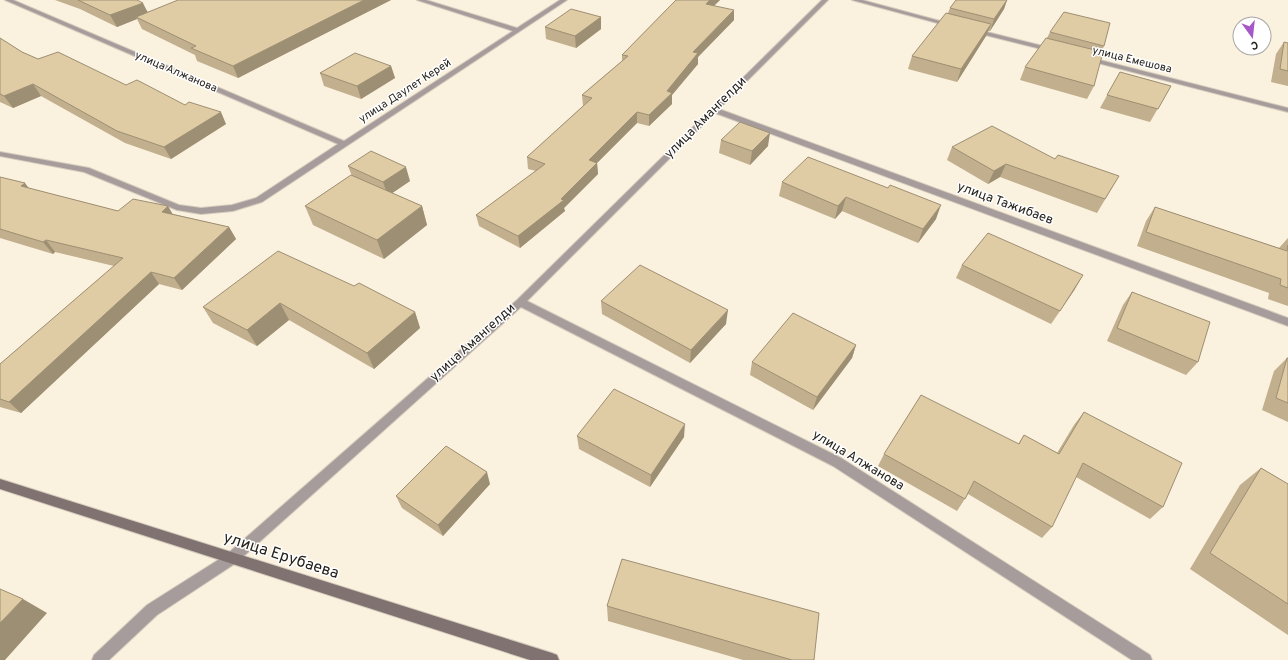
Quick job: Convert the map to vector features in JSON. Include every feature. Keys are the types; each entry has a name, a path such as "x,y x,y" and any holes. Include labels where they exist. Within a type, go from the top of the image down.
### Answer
{"street":[{"name":"улица Алжанова","path":"8,0 344,144"},
{"path":"420,0 518,30"},
{"name":"улица Даулет Керей","path":"0,154 86,170 177,207 208,210 233,208 259,200 564,0"},
{"name":"улица Амангелди","path":"99,660 152,610 231,558 520,302 825,0"},
{"path":"855,0 956,26"},
{"path":"971,30 1064,53"},
{"name":"улица Емешова","path":"1079,57 1288,110"},
{"name":"улица Тажибаев","path":"714,110 1288,322"},
{"name":"улица Алжанова","path":"520,302 837,462 1145,660"},
{"name":"улица Ерубаева","path":"0,484 552,660"}],"building":[{"path":"78,0 137,0 143,3 110,15"},
{"path":"178,0 364,0 233,66 191,48 196,46 136,17"},
{"path":"676,0 710,0 706,4 734,10 693,52 698,53 667,91 672,93 649,115 637,112 589,160 597,163 561,199 564,200 518,236 476,215 545,164 527,157 592,98 582,95 628,56 622,55"},
{"path":"956,0 1007,0 994,19 950,8"},
{"path":"571,9 601,17 575,36 545,27"},
{"path":"1064,12 1110,23 1104,46 1050,32"},
{"path":"946,13 991,24 961,69 912,56"},
{"path":"0,38 22,52 38,59 58,52 126,85 137,80 185,105 189,102 221,112 164,147 117,131 33,84 4,96 0,94"},
{"path":"1046,38 1103,52 1094,86 1025,67"},
{"path":"1284,42 1288,43 1288,71 1280,69"},
{"path":"355,53 391,66 357,86 320,73"},
{"path":"1120,72 1171,86 1158,109 1107,95"},
{"path":"740,122 770,133 752,151 721,140"},
{"path":"992,126 1055,159 1058,155 1119,176 1105,199 1006,164 994,171 952,147"},
{"path":"371,151 406,167 383,182 348,166"},
{"path":"808,157 888,188 890,185 941,205 923,229 846,197 838,206 782,182"},
{"path":"351,175 422,206 377,240 305,206"},
{"path":"0,177 25,183 21,186 118,211 133,199 168,206 162,212 229,227 174,278 151,272 9,402 0,399 0,364 123,258 46,240 43,242 0,229"},
{"path":"1155,207 1287,251 1288,245 1288,288 1280,285 1281,279 1146,232"},
{"path":"988,233 1083,275 1060,311 962,265"},
{"path":"278,251 354,286 359,283 415,312 367,353 280,303 247,330 203,307"},
{"path":"640,265 728,310 691,350 601,301"},
{"path":"1132,292 1210,322 1198,362 1117,328"},
{"path":"793,313 856,345 817,397 752,362"},
{"path":"1288,358 1288,403 1276,398"},
{"path":"614,389 685,424 651,475 577,436"},
{"path":"921,395 1019,444 1024,435 1059,454 1084,412 1182,463 1163,507 1083,463 1052,527 974,481 965,499 884,454"},
{"path":"446,446 487,472 438,525 396,496"},
{"path":"1261,468 1288,484 1288,604 1210,553"},
{"path":"622,559 819,613 814,660 792,660 607,606"},
{"path":"0,589 23,599 0,623"}]}
